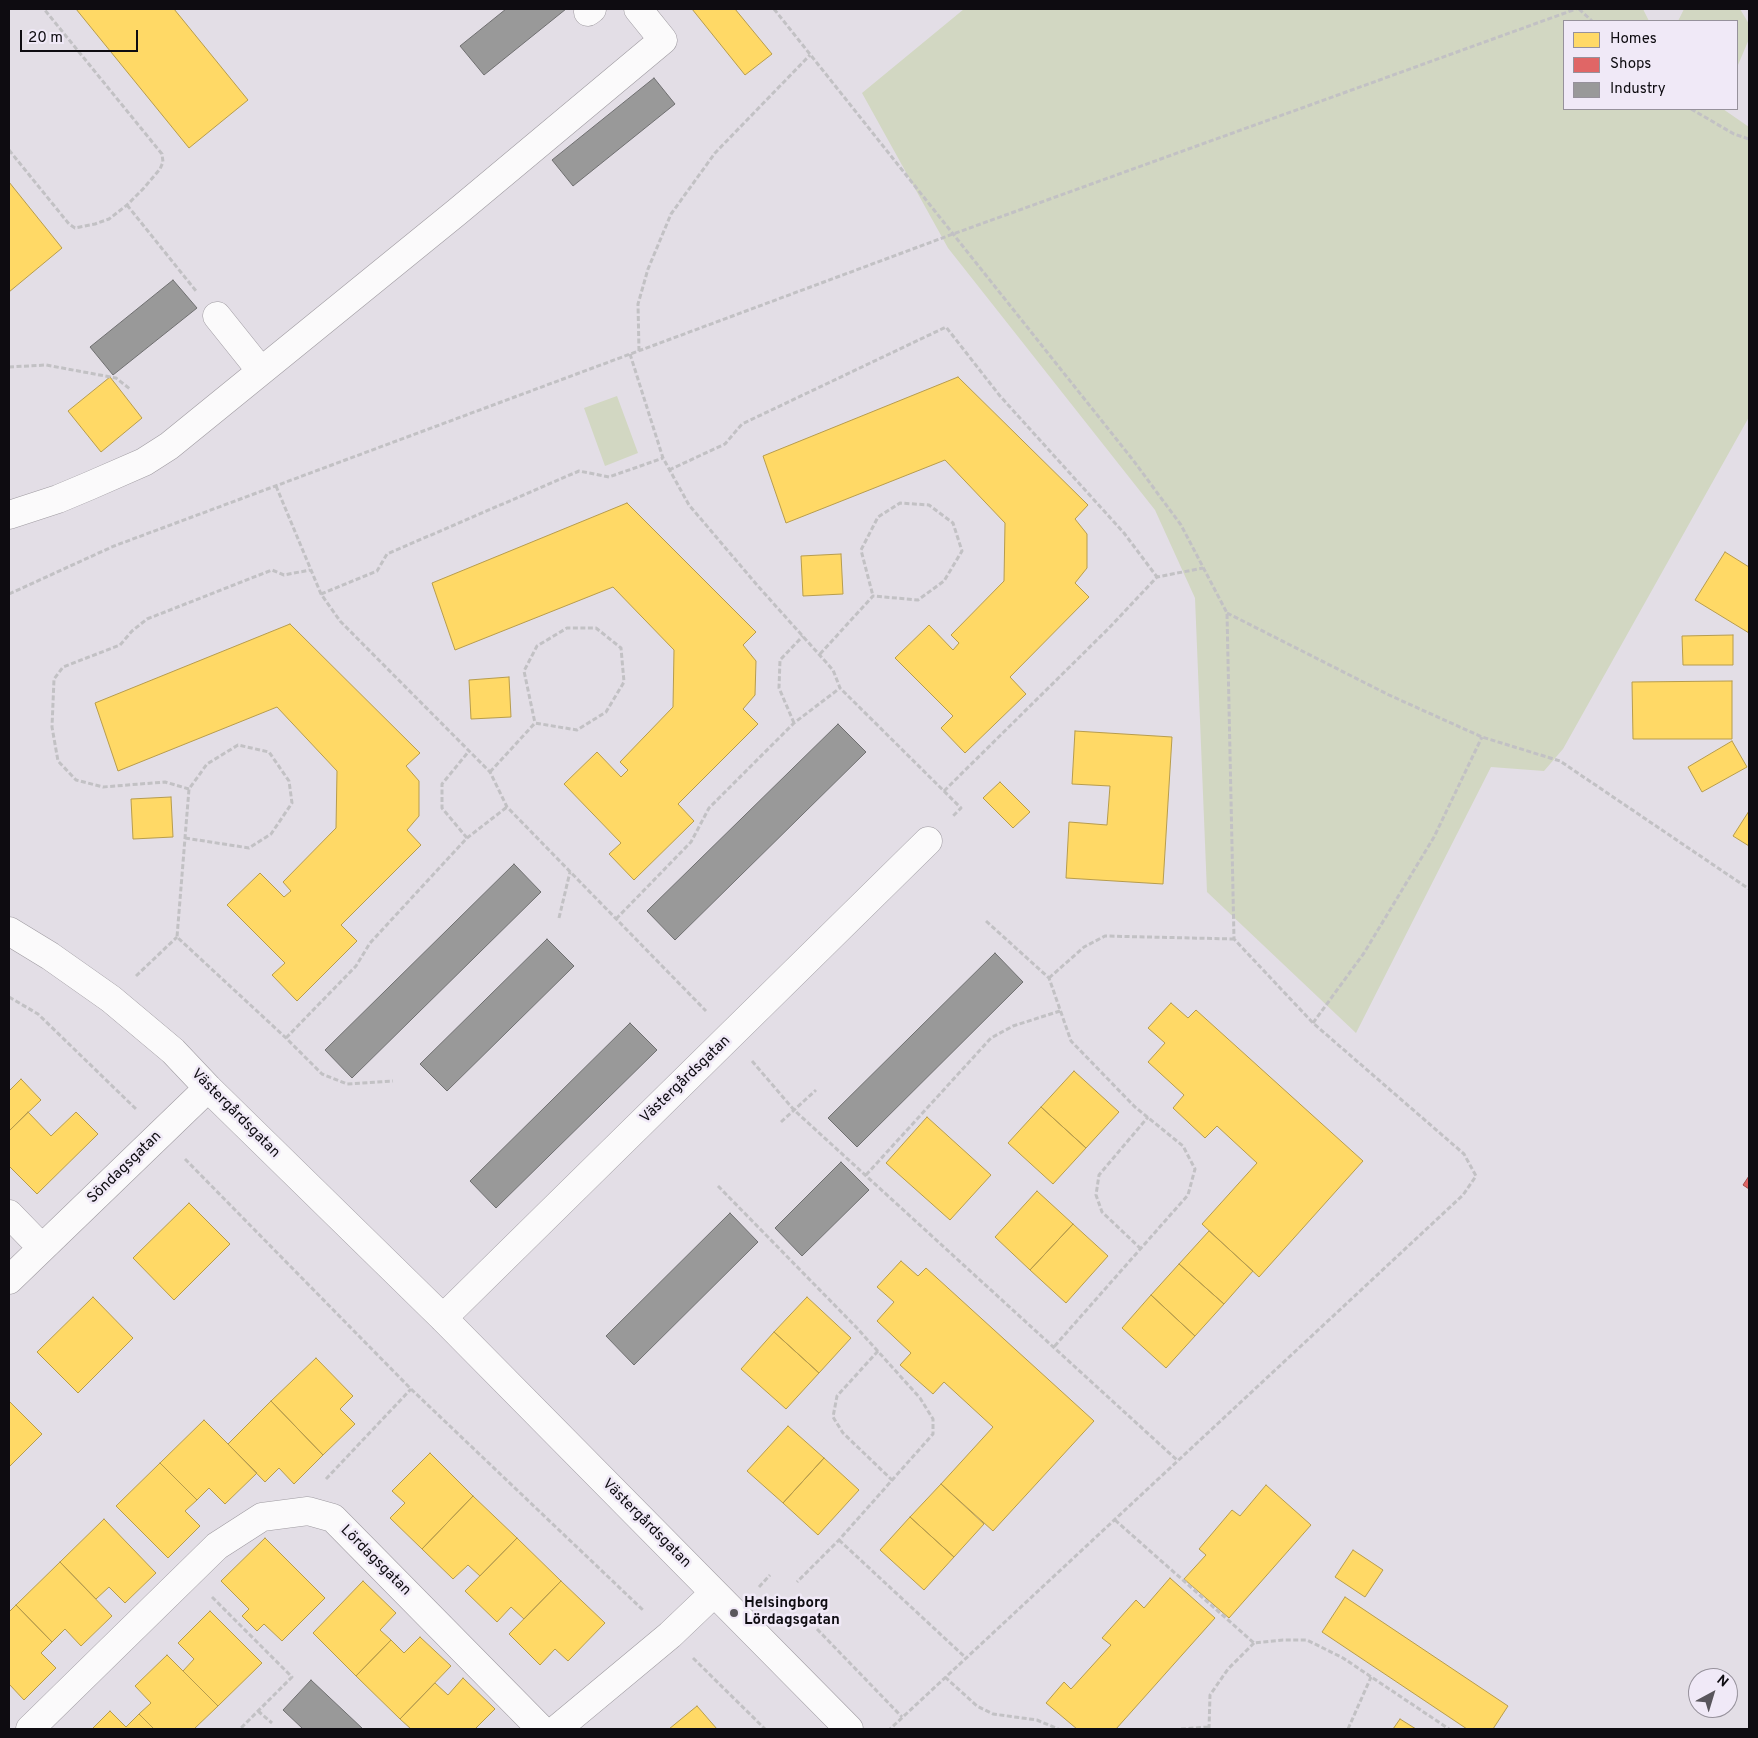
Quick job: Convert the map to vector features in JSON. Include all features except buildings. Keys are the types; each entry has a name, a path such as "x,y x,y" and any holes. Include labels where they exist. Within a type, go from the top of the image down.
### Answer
{"street":[{"path":"9,516 58,499 144,462 169,446 457,212 664,40 638,9"},
{"path":"217,316 261,371"},
{"name":"Västergårdsgatan","path":"443,1318 928,842"},
{"name":"Västergårdsgatan","path":"9,931 50,956 111,999 173,1051 208,1088 443,1318 849,1729"},
{"name":"Söndagsgatan","path":"9,1280 208,1088"},
{"path":"9,1214 42,1248"},
{"name":"Lördagsgatan","path":"30,1729 216,1546 262,1517 308,1511 333,1518 541,1729"},
{"path":"557,1729 670,1635 714,1593"}],"path":[{"path":"9,150 69,224 75,228 84,228 109,219 127,205 160,169 163,162 162,154 44,9"},
{"path":"774,9 1138,468 1181,525 1227,613 1234,939 1313,1023 1464,1154 1476,1176 1463,1195 890,1729"},
{"path":"9,594 114,546 953,234 1578,9 1591,20"},
{"path":"639,351 638,304 648,269 671,214 715,154 810,55"},
{"path":"1693,110 1734,134 1749,139"},
{"path":"127,205 217,316"},
{"path":"669,470 724,444 742,424 946,327 1000,396 1124,533 1157,577"},
{"path":"630,354 663,458 689,505 757,585 820,654 833,670 840,688 961,808 928,842"},
{"path":"9,367 46,365 107,376 116,378 130,389"},
{"path":"322,594 377,572 387,554 579,471 609,477 663,458"},
{"path":"276,486 310,570 322,594 340,621 490,772 507,807 730,1036 794,1110 1178,1461"},
{"path":"900,502 929,505 952,523 962,551 944,581 918,600 873,596 861,550 878,517 900,502"},
{"path":"944,791 1102,635 1157,577 1203,568"},
{"path":"189,789 165,782 103,787 76,780 58,761 52,726 54,679 63,667 120,645 132,631 147,619 272,570 284,575 310,570"},
{"path":"820,654 873,596"},
{"path":"1227,613 1389,695 1482,737 1560,761 1749,889"},
{"path":"567,628 596,628 621,648 624,682 606,712 577,730 535,723 524,670 538,646 567,628"},
{"path":"794,723 779,688 780,660 803,636"},
{"path":"616,919 691,842 710,808 794,723 840,688"},
{"path":"490,772 535,723"},
{"path":"1313,1023 1364,953 1434,837 1482,737"},
{"path":"111,999 178,937 185,838 189,789 207,764 238,746 269,752 289,781 292,803 272,834 248,848 185,838"},
{"path":"467,838 442,808 442,784 469,751"},
{"path":"286,1038 356,966 370,943 467,838 507,807"},
{"path":"559,918 570,872"},
{"path":"986,921 1049,978 1071,1040 1135,1107 1184,1146 1195,1169 1188,1195 1054,1348"},
{"path":"1049,978 1084,947 1105,936 1234,939"},
{"path":"178,937 322,1074 348,1084 393,1082"},
{"path":"9,997 38,1014 160,1133 411,1389 670,1635 765,1729"},
{"path":"866,1175 991,1038 1013,1026 1060,1011"},
{"path":"781,1122 816,1090"},
{"path":"1141,1248 1102,1212 1096,1194 1099,1175 1148,1117"},
{"path":"718,1186 856,1327 920,1398 932,1419 933,1434 839,1540 797,1582"},
{"path":"878,1352 838,1396 833,1417 842,1433 892,1480"},
{"path":"308,1511 318,1488 411,1389"},
{"path":"1115,1520 1254,1643"},
{"path":"839,1540 966,1658"},
{"path":"188,1574 292,1677 240,1729"},
{"path":"759,1586 770,1575"},
{"path":"817,1629 902,1717"},
{"path":"1181,1729 1208,1728 1210,1695 1228,1669 1254,1643 1307,1640 1342,1658 1449,1729"},
{"path":"945,1677 977,1706 993,1714 1037,1720 1058,1729"},
{"path":"1348,1729 1371,1677"},
{"path":"258,1711 272,1723"}],"green space":[{"path":"964,9 1643,9 1648,20 1563,20 1563,110 1724,110 1749,127 1749,417 1563,749 1544,771 1491,767 1356,1033 1207,892 1195,598 1155,510 948,248 862,93"},
{"path":"1684,9 1740,9 1749,24 1749,39 1738,65 1738,20 1678,20"},
{"path":"617,396 638,453 605,466 584,408"}],"place":[{"name":"Helsingborg Lördagsgatan","path":"734,1613"}]}
